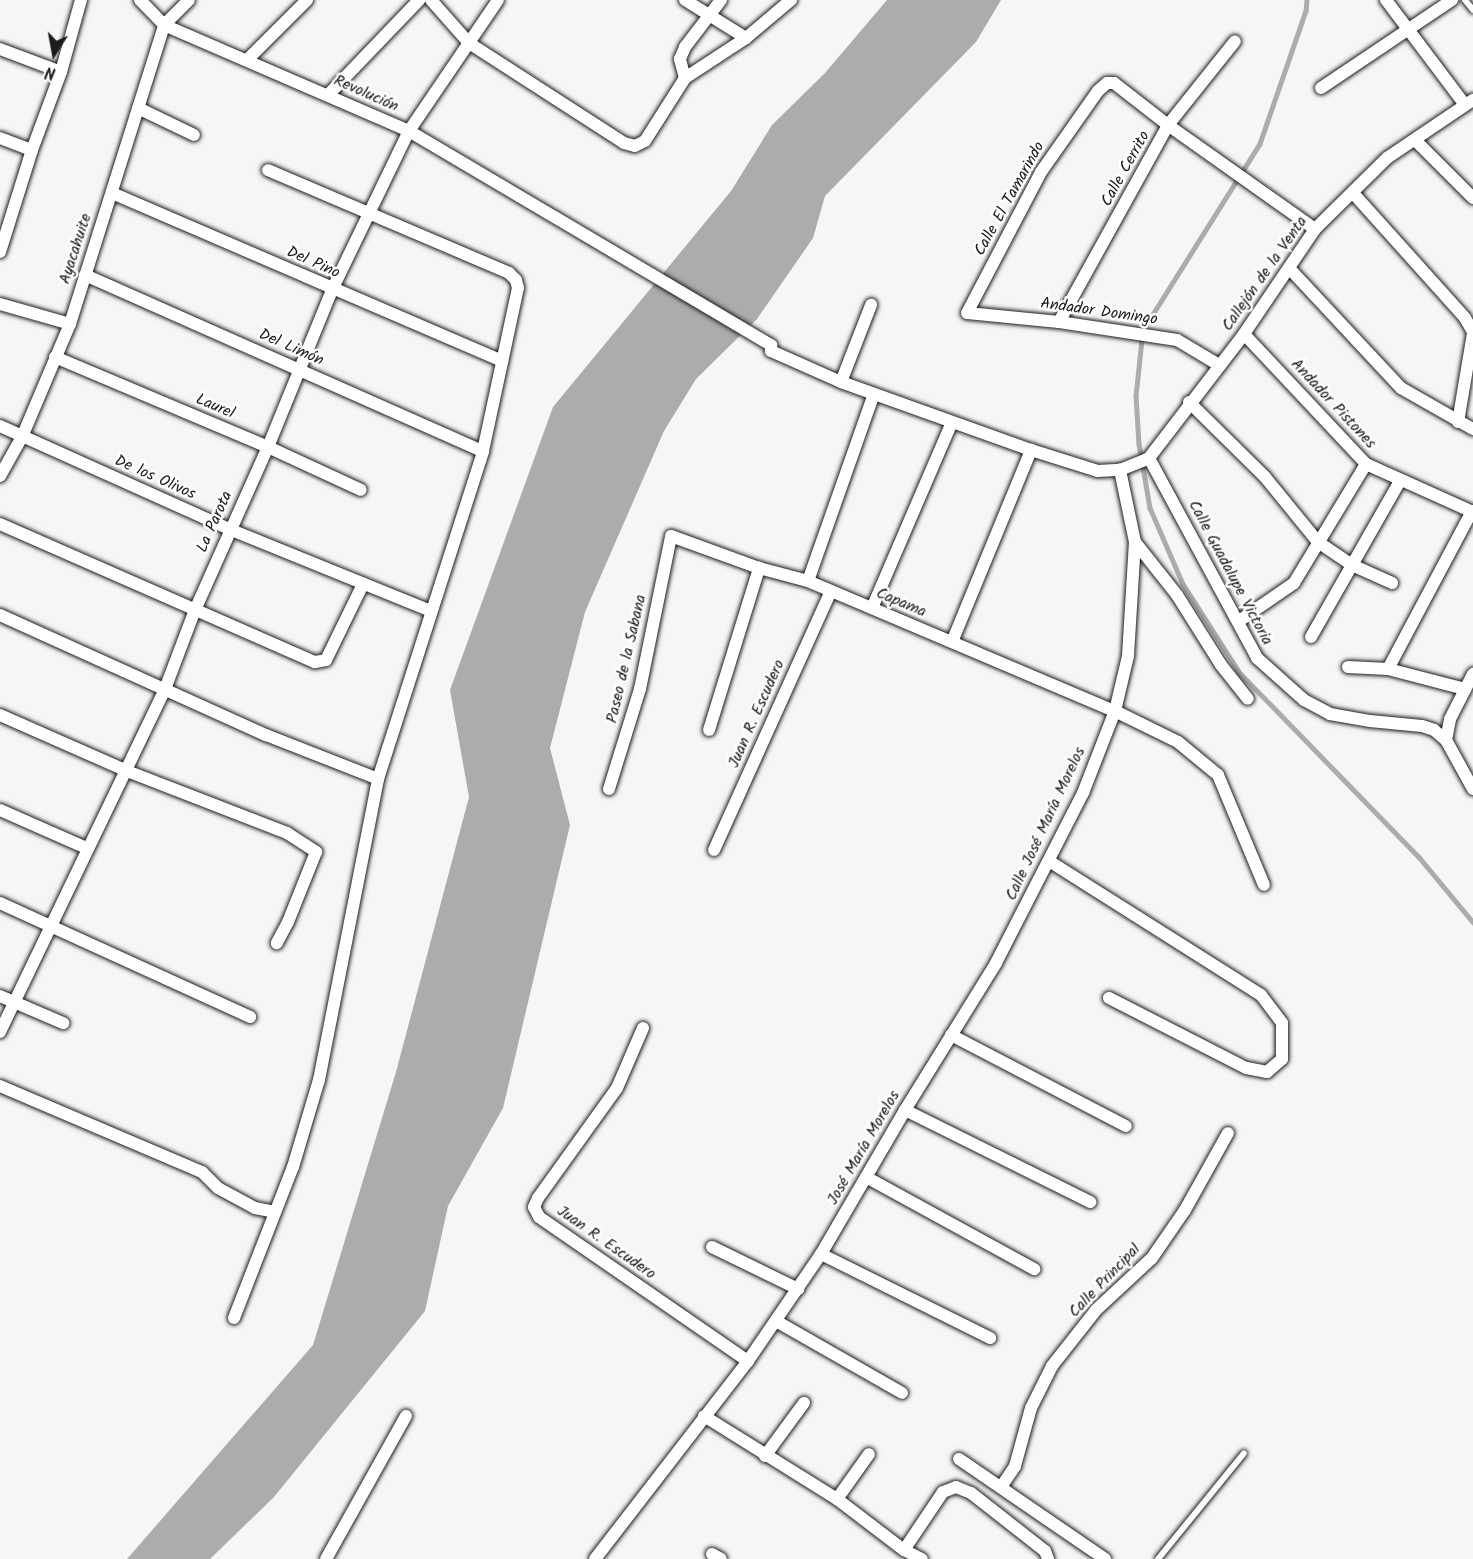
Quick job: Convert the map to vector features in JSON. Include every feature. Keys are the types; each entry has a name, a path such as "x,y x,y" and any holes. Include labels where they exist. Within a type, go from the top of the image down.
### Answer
{"street":[{"path":"0,252 4,224 61,72 81,0"},
{"name":"Revolución","path":"140,0 164,25 409,131 771,345 771,351 841,382"},
{"path":"164,25 189,0"},
{"path":"247,60 307,0"},
{"path":"328,95 419,0"},
{"path":"431,0 469,43 624,143 635,146 645,141 685,78 746,38 791,0"},
{"name":"La Parota","path":"0,1032 52,925 86,848 127,771 165,689 195,610 229,529 268,447 332,290 409,131 498,0"},
{"path":"684,0 746,38"},
{"path":"685,78 680,59 685,46 721,0"},
{"path":"1386,0 1469,103"},
{"path":"1321,88 1407,28 1452,0"},
{"name":"Ayacahuite","path":"0,476 22,437 70,324 164,25"},
{"name":"Calle Cerrito","path":"1059,322 1168,125 1236,40"},
{"path":"0,50 61,72"},
{"name":"Calle El Tamarindo","path":"967,313 1041,171 1098,91 1107,83 1114,83 1168,125"},
{"name":"Callejón de la Venta","path":"1142,461 1244,334 1315,229 1387,158 1469,103"},
{"path":"138,108 194,135"},
{"path":"1168,125 1315,229"},
{"path":"0,138 32,150"},
{"path":"1415,140 1473,198"},
{"path":"234,1318 292,1167 319,1080 378,779 483,451 518,288 516,280 509,273 268,170"},
{"name":"Del Pino","path":"112,193 332,290 502,361"},
{"path":"1353,193 1465,318 1473,332 1458,422"},
{"path":"1289,268 1401,388 1473,429"},
{"name":"Del Limón","path":"85,275 483,451"},
{"path":"0,304 70,324"},
{"path":"871,305 841,382 1031,450 1098,471 1120,470 1142,461"},
{"name":"Andador Domingo","path":"967,313 1059,322 1134,335 1158,336 1177,340 1219,365"},
{"name":"Andador Pistones","path":"1244,334 1366,464 1400,481 1473,511"},
{"name":"Laurel","path":"55,357 268,447 362,490"},
{"path":"808,580 874,394"},
{"path":"1189,402 1265,477 1318,542 1352,564 1392,583"},
{"path":"872,608 952,422"},
{"name":"De los Olivos","path":"0,426 229,529 431,611"},
{"path":"952,642 1031,450"},
{"name":"Calle Guadalupe Victoria","path":"1142,461 1239,621 1257,658 1284,684 1317,708 1370,721 1422,726 1446,740"},
{"path":"1239,621 1294,584 1366,464"},
{"path":"1120,470 1135,542 1177,595 1221,665 1248,699"},
{"path":"1311,637 1400,481"},
{"path":"1388,669 1473,511"},
{"path":"0,524 315,662 327,660 363,584"},
{"name":"Capama","path":"671,536 759,567 808,580 1115,711 1179,742 1218,775 1264,885"},
{"name":"Paseo de la Sabana","path":"609,789 640,689 671,536"},
{"name":"Calle José María Morelos","path":"1003,950 1083,793 1115,711 1128,656 1135,542"},
{"path":"710,730 759,567"},
{"name":"Juan R. Escudero","path":"714,850 831,591"},
{"path":"0,615 266,735 378,779"},
{"path":"1348,667 1388,669 1465,689"},
{"path":"1473,674 1450,719 1446,740 1473,789"},
{"path":"0,715 127,771 287,833 316,852 288,922 277,943"},
{"path":"0,810 86,848"},
{"path":"1049,861 1261,995 1282,1023 1282,1059 1266,1072 1246,1068 1109,998"},
{"path":"0,903 250,1017"},
{"name":"José María Morelos","path":"595,1559 748,1361 821,1254 905,1110 1003,950"},
{"path":"0,996 63,1023"},
{"name":"Juan R. Escudero","path":"643,1028 617,1088 538,1198 534,1208 539,1217 748,1361"},
{"path":"951,1035 1126,1126"},
{"path":"0,1086 202,1172 218,1188 255,1208 275,1212"},
{"path":"905,1110 1090,1202"},
{"name":"Calle Principal","path":"1001,1487 1015,1466 1031,1408 1052,1366 1096,1310 1152,1258 1185,1210 1228,1133"},
{"path":"866,1177 1034,1269"},
{"path":"712,1247 798,1288"},
{"path":"821,1254 990,1338"},
{"path":"776,1321 902,1393"},
{"path":"765,1456 804,1403"},
{"path":"326,1559 406,1416"},
{"path":"704,1416 837,1499 904,1550 922,1559"},
{"path":"837,1499 869,1454"},
{"path":"959,1459 1105,1559"},
{"path":"904,1550 943,1492 956,1487 980,1501 1045,1551 1048,1559"}],"lane":[{"path":"1465,0 1473,10"},
{"path":"1158,1559 1244,1454"}],"shaded area":[{"path":"887,0 1001,0 976,42 825,196 813,238 757,319 696,379 664,431 585,612 550,748 570,825 503,1108 448,1206 425,1311 274,1497 210,1559 127,1559 313,1345 396,1072 469,797 450,690 553,407 731,191 772,125 825,73"}],"waterway":[{"path":"1307,0 1306,11 1260,144 1147,324 1142,340 1136,396 1139,444 1150,508 1183,584 1240,673 1419,857 1473,922"}]}
